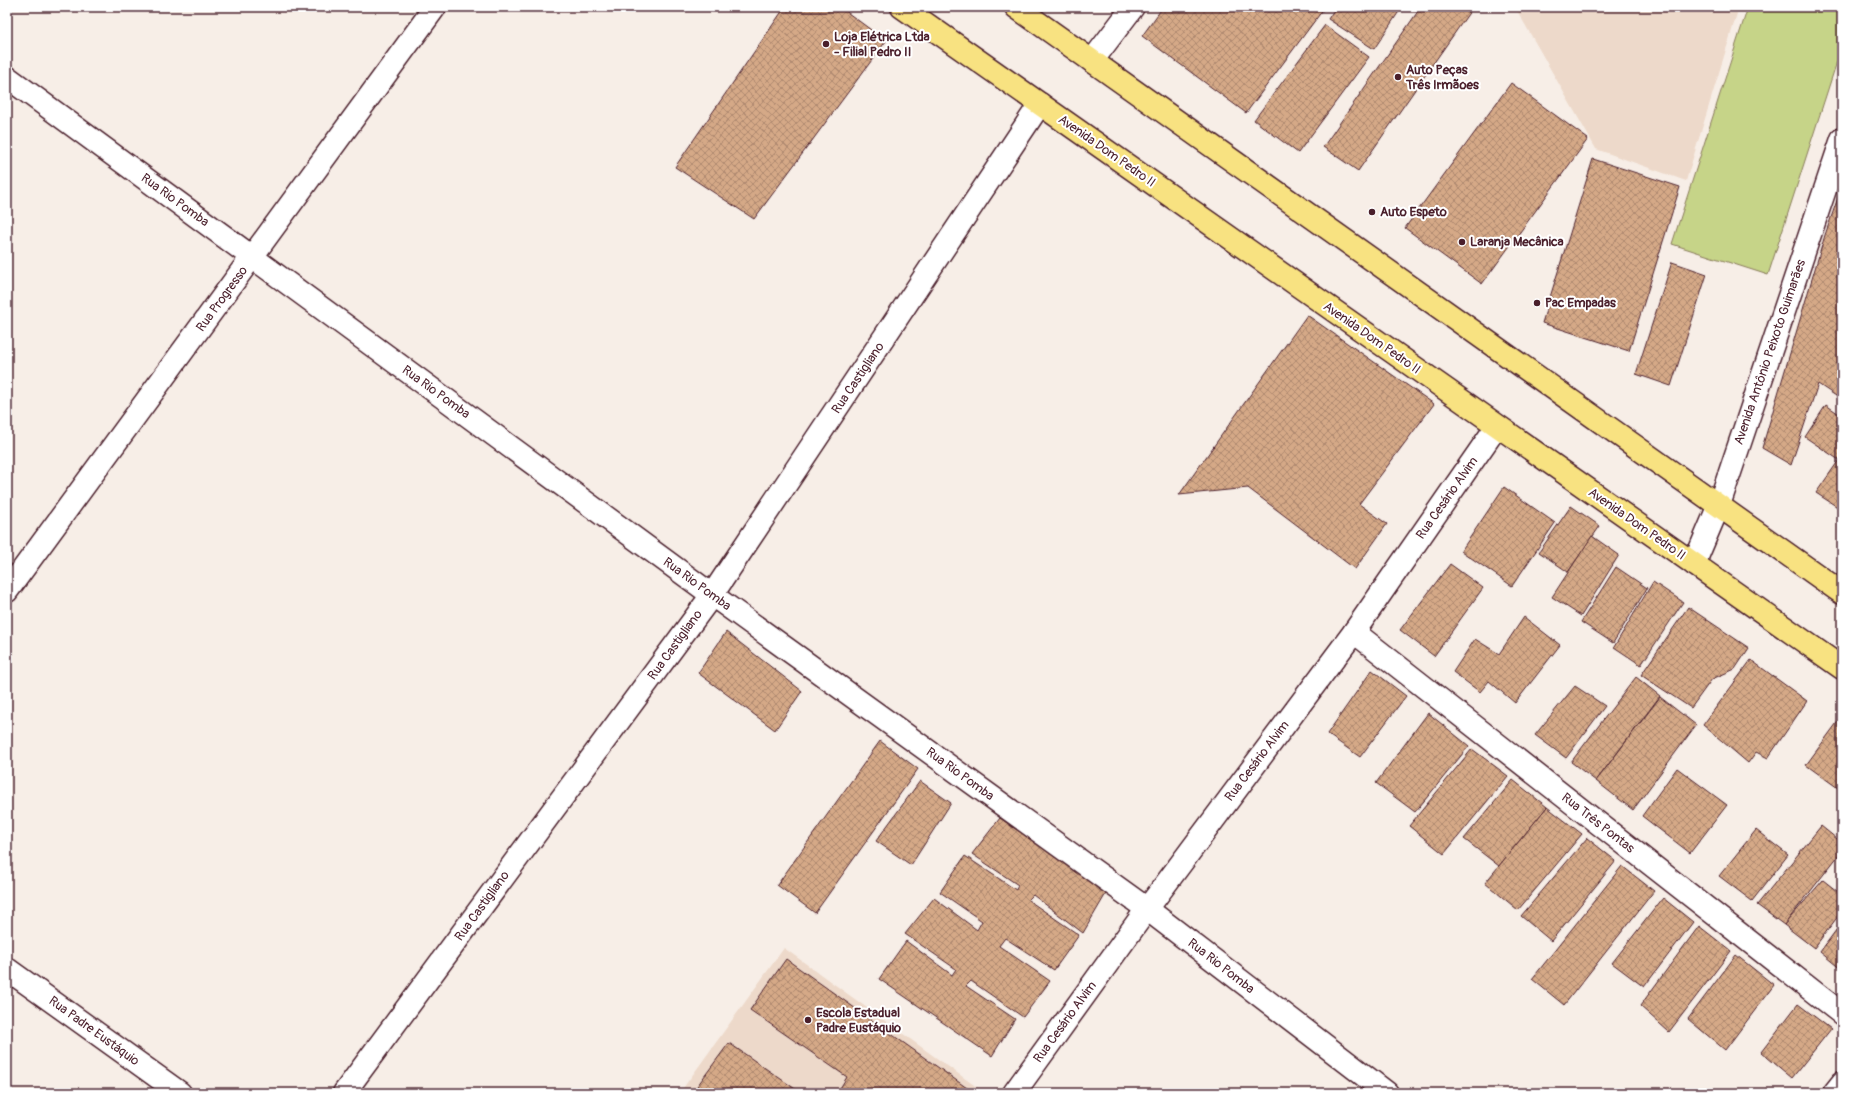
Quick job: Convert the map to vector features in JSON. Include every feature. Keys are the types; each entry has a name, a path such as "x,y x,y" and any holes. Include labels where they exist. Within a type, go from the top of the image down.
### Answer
{"main road":[{"name":"Avenida Dom Pedro II","path":"902,7 1842,668"},
{"path":"1016,7 1842,593"}],"street":[{"name":"Rua Progresso","path":"7,591 435,7"},
{"path":"1092,61 1133,7"},
{"name":"Rua Rio Pomba","path":"7,77 712,595 1147,909 1387,1093"},
{"name":"Rua Castigliano","path":"344,1093 712,595 1040,104"},
{"name":"Avenida Antônio Peixoto Guimarães","path":"1694,564 1719,505 1842,139"},
{"name":"Rua Cesário Alvim","path":"1014,1093 1147,909 1354,632 1497,426"},
{"name":"Rua Três Pontas","path":"1354,632 1842,1014"},
{"name":"Rua Padre Eustáquio","path":"7,969 180,1093"},
{"path":"1834,1093 1842,1083"}],"shaded area":[{"path":"1515,7 1739,7 1686,181 1596,149"},
{"name":"Escola Estadual Padre Eustáquio","path":"784,948 985,1093 684,1093 681,1091"}],"green space":[{"path":"1748,7 1831,7 1842,11 1842,46 1768,275 1672,244"}],"building":[{"path":"785,7 840,7 886,41 754,219 675,167"},
{"path":"1163,7 1325,7 1246,113 1142,36"},
{"path":"1336,7 1402,7 1374,49 1328,19"},
{"name":"Auto Peças Três Irmãoes","path":"1421,7 1473,7 1358,171 1323,147"},
{"path":"1325,25 1369,57 1298,153 1254,120"},
{"path":"1511,83 1588,139 1482,284 1405,228"},
{"path":"1593,159 1680,187 1629,351 1542,323"},
{"path":"1842,186 1842,400 1818,384 1791,465 1762,448 1825,235"},
{"path":"1672,262 1707,274 1671,386 1636,374"},
{"path":"1307,315 1434,404 1359,504 1387,524 1355,569 1248,488 1179,495"},
{"path":"1826,405 1842,416 1842,510 1816,493 1839,460 1805,437"},
{"path":"1504,487 1555,523 1512,586 1461,551"},
{"path":"1571,506 1600,526 1568,572 1539,552"},
{"path":"1592,536 1619,555 1581,616 1552,597"},
{"path":"1450,564 1483,588 1434,656 1400,630"},
{"path":"1616,567 1647,588 1613,643 1581,622"},
{"path":"1653,582 1683,602 1641,665 1614,647"},
{"path":"1688,607 1749,648 1735,669 1712,679 1691,708 1641,675"},
{"path":"1524,617 1560,645 1515,703 1489,681 1480,692 1453,672 1475,639 1499,654"},
{"path":"726,632 802,691 775,730 698,673"},
{"path":"1751,660 1807,701 1768,758 1756,752 1748,763 1703,725"},
{"path":"1372,670 1406,696 1360,757 1327,734"},
{"path":"1636,677 1660,696 1596,781 1571,762"},
{"path":"1575,686 1605,706 1566,758 1535,735"},
{"path":"1660,697 1696,725 1633,810 1596,781"},
{"path":"1428,713 1469,746 1415,812 1376,783"},
{"path":"1842,716 1842,783 1838,788 1806,765"},
{"path":"880,741 918,769 815,913 777,885"},
{"path":"1472,749 1508,776 1444,854 1409,826"},
{"path":"1677,768 1727,805 1690,853 1642,816"},
{"path":"1513,780 1547,807 1499,866 1464,839"},
{"path":"920,781 951,803 911,865 876,841"},
{"path":"1547,807 1582,834 1518,910 1485,883"},
{"path":"1000,818 1107,892 1083,933 1033,895 1028,900 1079,935 1054,970 1005,938 999,946 1050,981 1023,1017 971,981 966,986 1015,1019 992,1056 879,979 906,941 952,975 956,969 905,934 934,898 977,930 982,921 940,892 965,856 1016,890 1018,885 972,854"},
{"path":"1821,826 1842,843 1842,851 1784,925 1757,905"},
{"path":"1756,830 1788,855 1752,901 1719,876"},
{"path":"1587,838 1616,861 1551,941 1521,916"},
{"path":"1622,866 1654,891 1564,1005 1532,979"},
{"path":"1823,880 1842,895 1842,911 1814,948 1784,925"},
{"path":"1663,898 1693,922 1644,987 1612,963"},
{"path":"1842,922 1842,970 1820,952"},
{"path":"1699,926 1731,951 1669,1032 1640,1006"},
{"path":"1736,955 1774,985 1725,1050 1688,1019"},
{"path":"786,959 974,1093 837,1093 847,1077 750,1010"},
{"path":"1798,1004 1831,1029 1792,1078 1761,1052"},
{"path":"729,1043 801,1093 692,1093"}],"place":[{"name":"Loja Elétrica Ltda - Filial Pedro II","path":"826,44"},
{"name":"Auto Peças Três Irmãoes","path":"1398,77"},
{"name":"Auto Espeto","path":"1372,212"},
{"name":"Laranja Mecânica","path":"1462,242"},
{"name":"Pac Empadas","path":"1537,303"},
{"name":"Escola Estadual Padre Eustáquio","path":"808,1020"}]}
